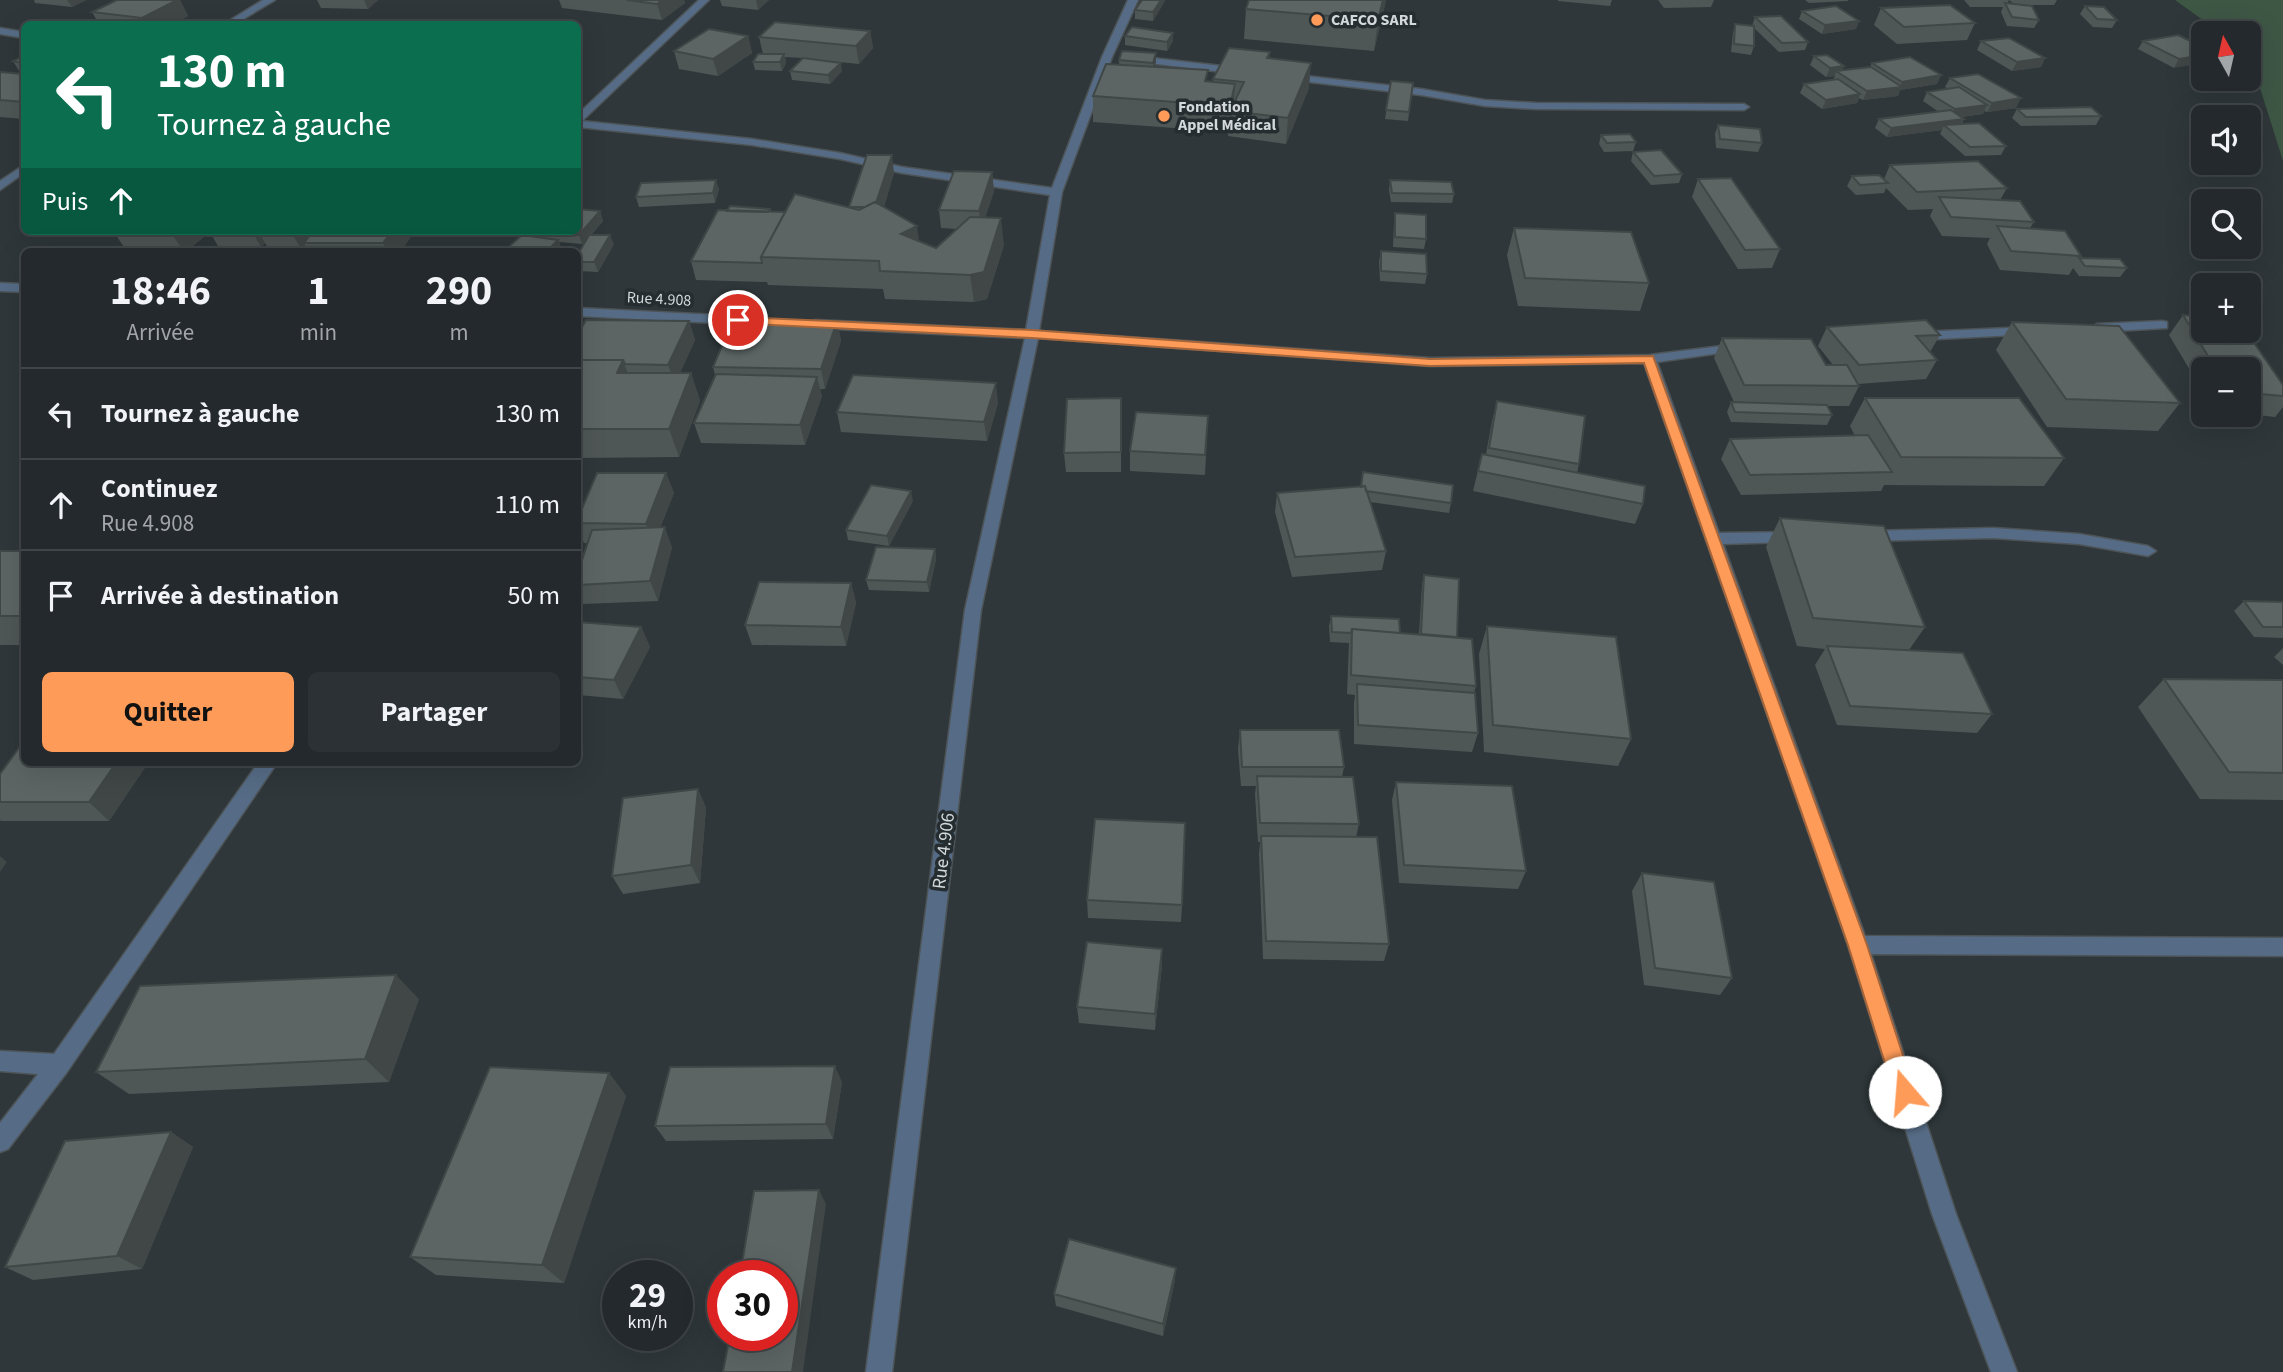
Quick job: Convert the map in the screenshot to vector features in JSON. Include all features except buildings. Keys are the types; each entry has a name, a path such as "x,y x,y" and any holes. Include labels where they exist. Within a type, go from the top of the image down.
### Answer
{"street":[{"path":"234,21 270,0"},
{"path":"581,119 704,0"},
{"name":"Rue 4.906","path":"879,1372 973,610 1032,334 1056,192 1129,0"},
{"path":"0,31 21,34"},
{"path":"1107,57 1254,73"},
{"path":"1280,76 1421,92 1485,103 1536,106 1744,107"},
{"path":"581,122 752,142 840,156 915,172 1056,192"},
{"path":"0,187 21,170"},
{"path":"0,287 21,288"},
{"name":"Rue 4.908","path":"581,312 770,321"},
{"path":"798,323 1032,334 1430,362 1649,359 1755,345"},
{"path":"2078,328 2162,325"},
{"path":"1900,337 2050,330"},
{"path":"1649,359 1858,945 1944,1214 2004,1372"},
{"path":"1846,536 1993,533 2079,539 2148,551"},
{"path":"1712,539 1805,537"},
{"path":"0,1141 59,1065 266,766"},
{"path":"1858,945 2283,947"},
{"path":"0,1061 59,1065"}],"green space":[{"path":"2175,0 2283,0 2283,161 2261,91 2261,21 2204,21"}],"place":[{"name":"CAFCO SARL","path":"1317,20"},
{"name":"Fondation Appel Médical","path":"1164,116"}],"route":[{"path":"738,320 1032,334 1430,362 1649,359 1858,945 1905,1092"}]}
